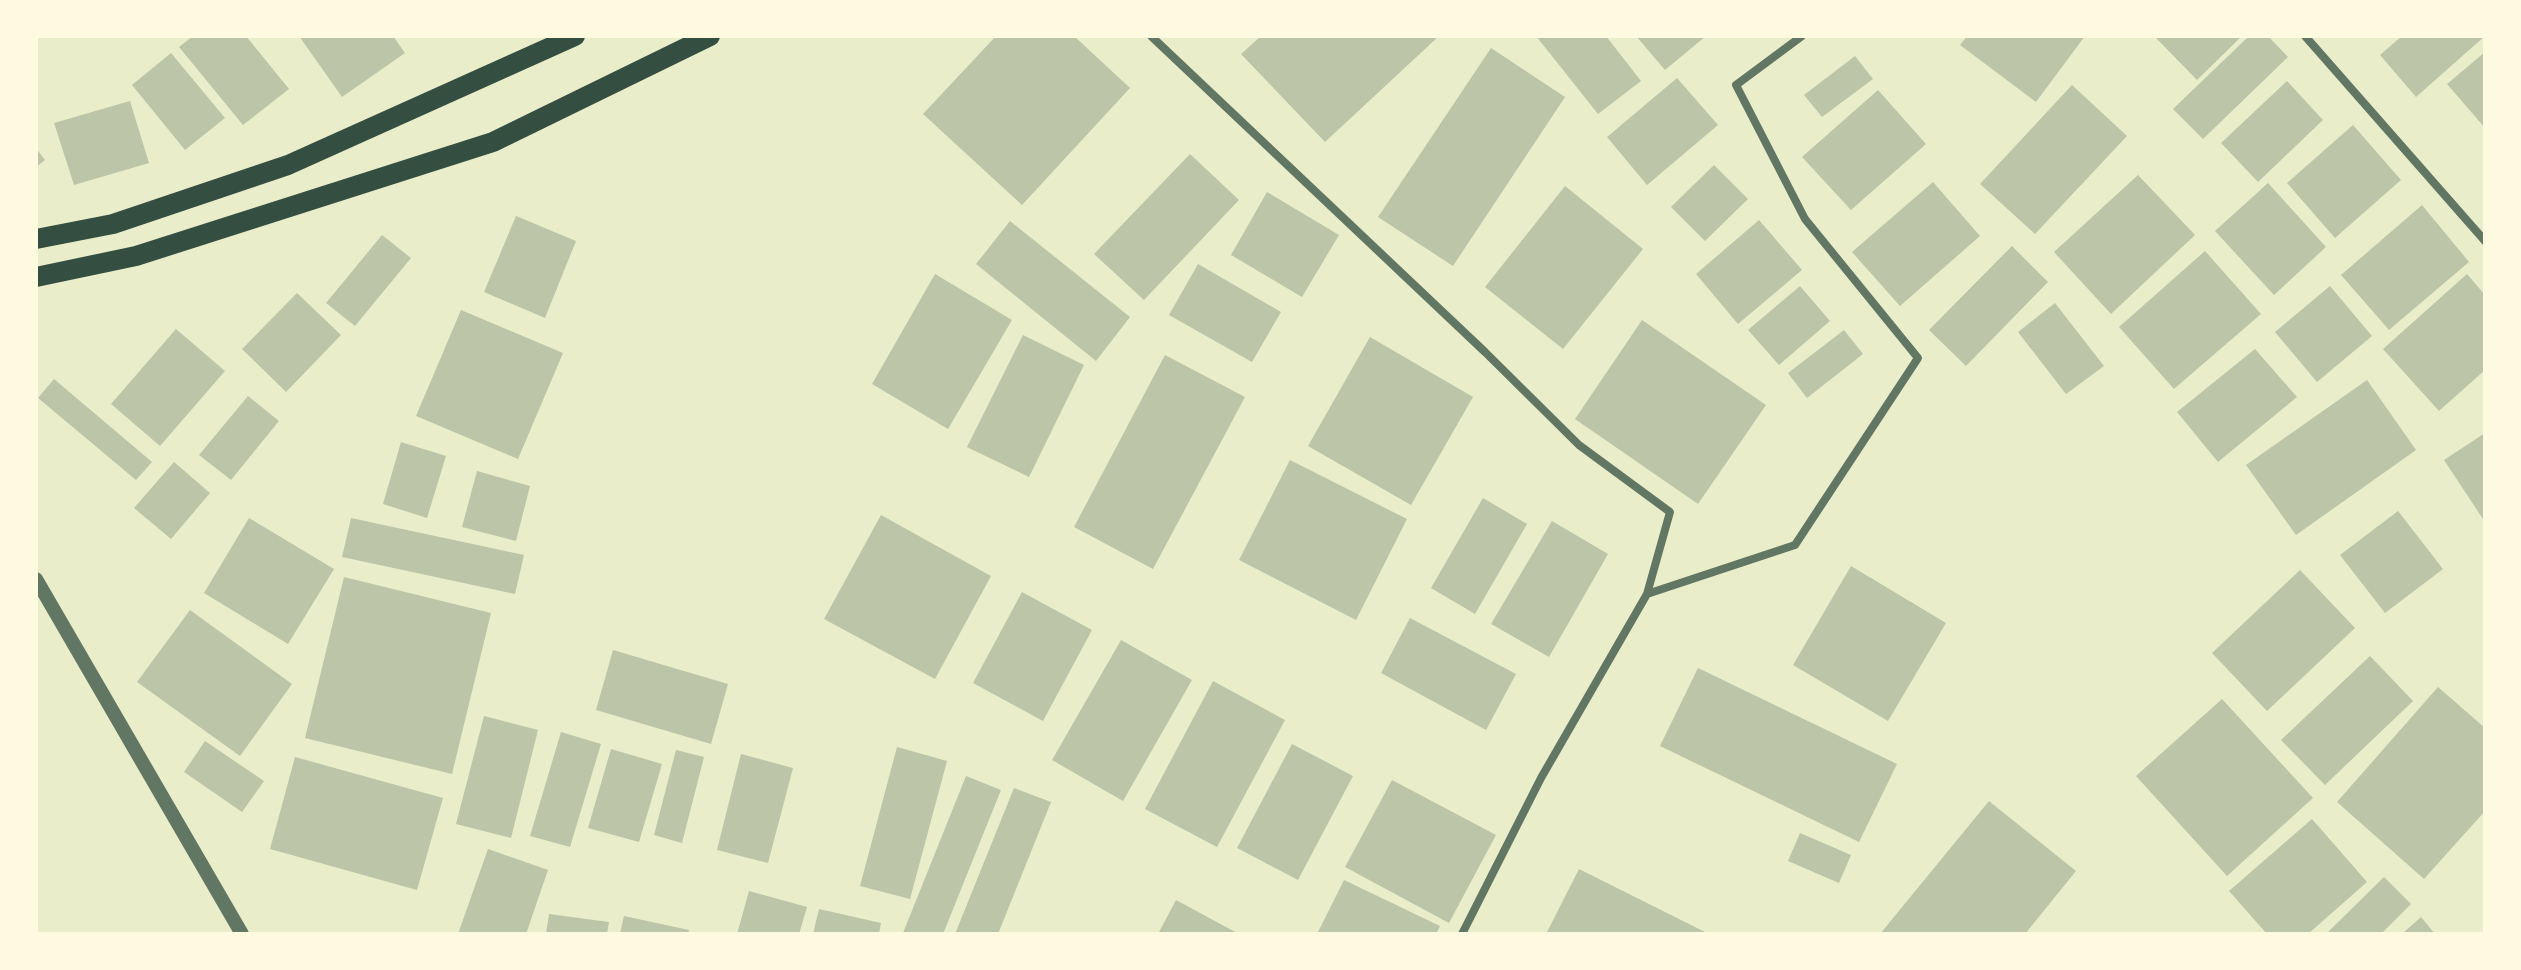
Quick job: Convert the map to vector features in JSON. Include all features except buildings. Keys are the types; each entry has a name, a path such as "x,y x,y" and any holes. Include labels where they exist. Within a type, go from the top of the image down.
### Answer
{"main road":[{"path":"36,239 113,224 288,165 575,36"},
{"path":"36,277 136,256 493,142 710,36"}],"street":[{"path":"1151,36 1579,445 1670,512 1647,594 1541,778 1462,934"},
{"path":"1647,594 1795,545 1918,358 1805,219 1736,85 1802,36"},
{"path":"2305,36 2485,241"},
{"path":"36,579 242,934"}]}
